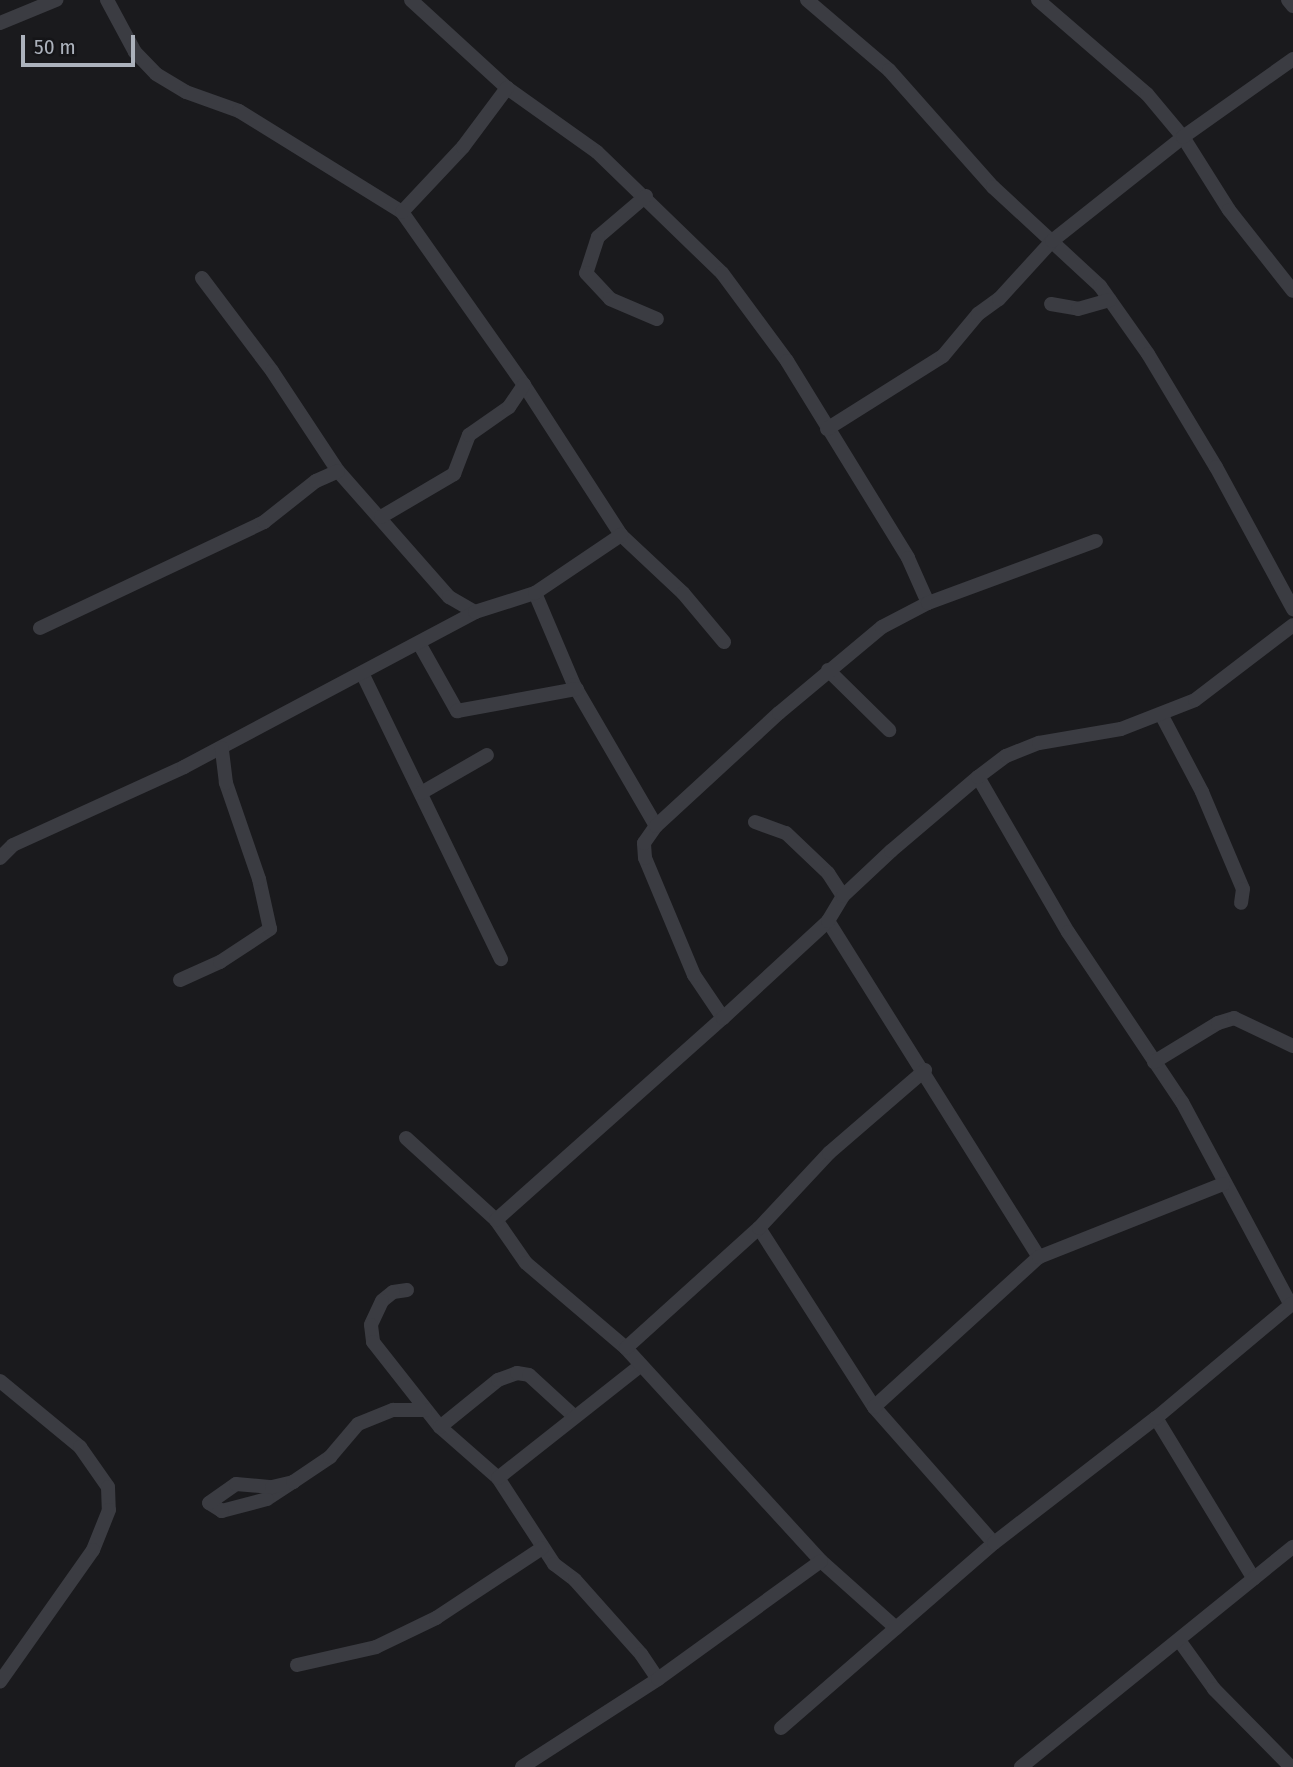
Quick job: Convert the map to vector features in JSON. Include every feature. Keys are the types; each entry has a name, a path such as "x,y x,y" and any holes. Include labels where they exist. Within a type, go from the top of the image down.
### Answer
{"street":[{"path":"0,23 56,0"},
{"path":"107,0 135,52 156,74 186,92 239,111 402,212 524,385 621,535 683,593 724,642"},
{"path":"411,0 507,88 548,113 646,196 722,273 758,317 908,558 928,603"},
{"path":"807,0 889,70 993,187 1052,241 1110,300 1216,467 1293,609"},
{"path":"1038,0 1147,94 1183,137 1229,210 1293,291"},
{"path":"1288,0 1293,6"},
{"path":"827,429 943,356 978,314 999,299 1052,241 1183,137 1293,59"},
{"path":"402,212 463,147 507,88"},
{"path":"646,196 598,237 586,273 610,299 657,319"},
{"path":"201,278 272,371 338,471 449,597 475,612"},
{"path":"1051,304 1078,309 1110,300"},
{"path":"380,517 454,474 469,435 509,407 524,385"},
{"path":"40,628 264,522 316,481 338,471"},
{"path":"0,858 13,845 222,748 240,734 363,675 475,612 536,593 621,535"},
{"path":"723,1018 694,975 645,858 644,843 656,826 828,670 883,627 928,603 1096,541"},
{"path":"536,593 577,690 656,826"},
{"path":"496,1220 828,921 843,896 932,813 1006,756 1039,743 1121,729 1162,716 1195,700 1293,625"},
{"path":"420,645 457,711 577,690"},
{"path":"828,670 889,730"},
{"path":"363,675 449,846 457,875 501,959"},
{"path":"1162,716 1202,792 1243,889 1241,903"},
{"path":"180,980 220,962 270,929 259,879 226,783 222,748"},
{"path":"421,793 487,755"},
{"path":"781,1728 993,1543 1156,1418 1292,1304 1223,1184 1182,1102 1068,932 978,777"},
{"path":"755,822 786,833 828,873 843,896"},
{"path":"828,921 925,1070 1039,1257"},
{"path":"1154,1062 1217,1023 1234,1018 1293,1046"},
{"path":"626,1348 759,1228 829,1153 925,1070"},
{"path":"406,1138 496,1220 526,1263 626,1348 821,1561 896,1628"},
{"path":"874,1406 1039,1257 1223,1184"},
{"path":"759,1228 874,1406 993,1543"},
{"path":"407,1290 393,1292 383,1301 371,1325 373,1342 440,1427 498,1478 542,1548 641,1654 658,1679"},
{"path":"498,1478 640,1364"},
{"path":"440,1427 498,1380 517,1373 529,1375 575,1417"},
{"path":"0,1381 80,1447 108,1487 109,1510 93,1550 0,1682"},
{"path":"293,1482 272,1487 236,1483 209,1503 222,1511 267,1499 293,1482 330,1457 358,1424 393,1410 425,1410"},
{"path":"1156,1418 1254,1579"},
{"path":"1021,1767 1043,1762 1293,1547"},
{"path":"297,1665 376,1647 436,1618 542,1548"},
{"path":"522,1767 658,1679 821,1561"},
{"path":"1181,1643 1213,1689 1291,1767"}]}
